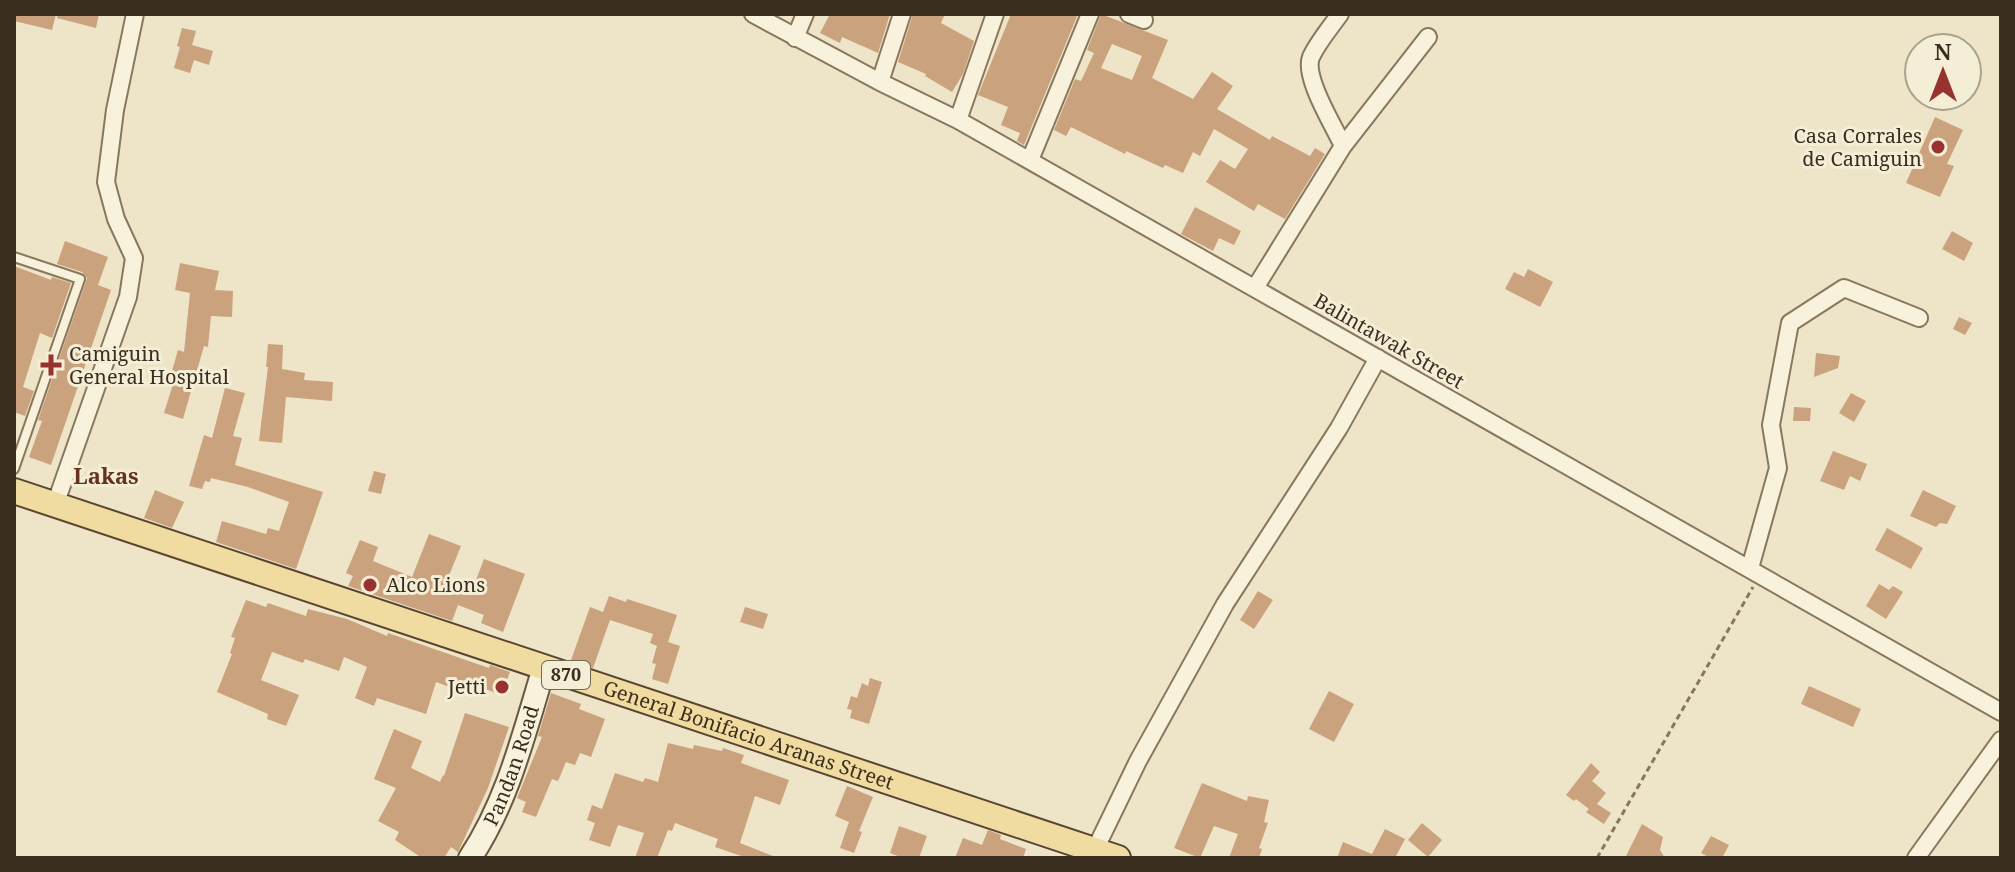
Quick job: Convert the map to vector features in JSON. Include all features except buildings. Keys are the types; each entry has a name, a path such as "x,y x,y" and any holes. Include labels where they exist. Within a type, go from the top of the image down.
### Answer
{"main road":[{"name":"General Bonifacio Aranas Street","path":"14,491 1093,854 1118,858"}],"street":[{"path":"55,505 128,297 134,258 116,219 106,182 115,110 135,14"},
{"name":"Balintawak Street","path":"753,14 1030,160 2001,712"},
{"path":"795,38 805,14"},
{"path":"880,82 902,14"},
{"path":"958,120 995,14"},
{"path":"1030,160 1090,14"},
{"path":"1340,14 1310,60 1314,84 1343,146"},
{"path":"1255,288 1343,146 1428,37"},
{"path":"1755,571 1778,468 1771,425 1790,323 1844,288 1919,318"},
{"path":"1093,854 1138,761 1225,604 1339,428 1378,358"},
{"name":"Pandan Road","path":"470,858 484,838 512,776 544,668"},
{"path":"1916,858 2001,740"}],"lane":[{"path":"14,257 80,279 14,469"}],"path":[{"path":"1597,858 1755,571"}],"place":[{"name":"Casa Corrales de Camiguin","path":"1938,147"},
{"name":"Camiguin General Hospital","path":"51,365"},
{"name":"Alco Lions","path":"370,585"},
{"name":"Jetti","path":"502,687"}],"district":[{"name":"Lakas","path":"106,476"}]}
